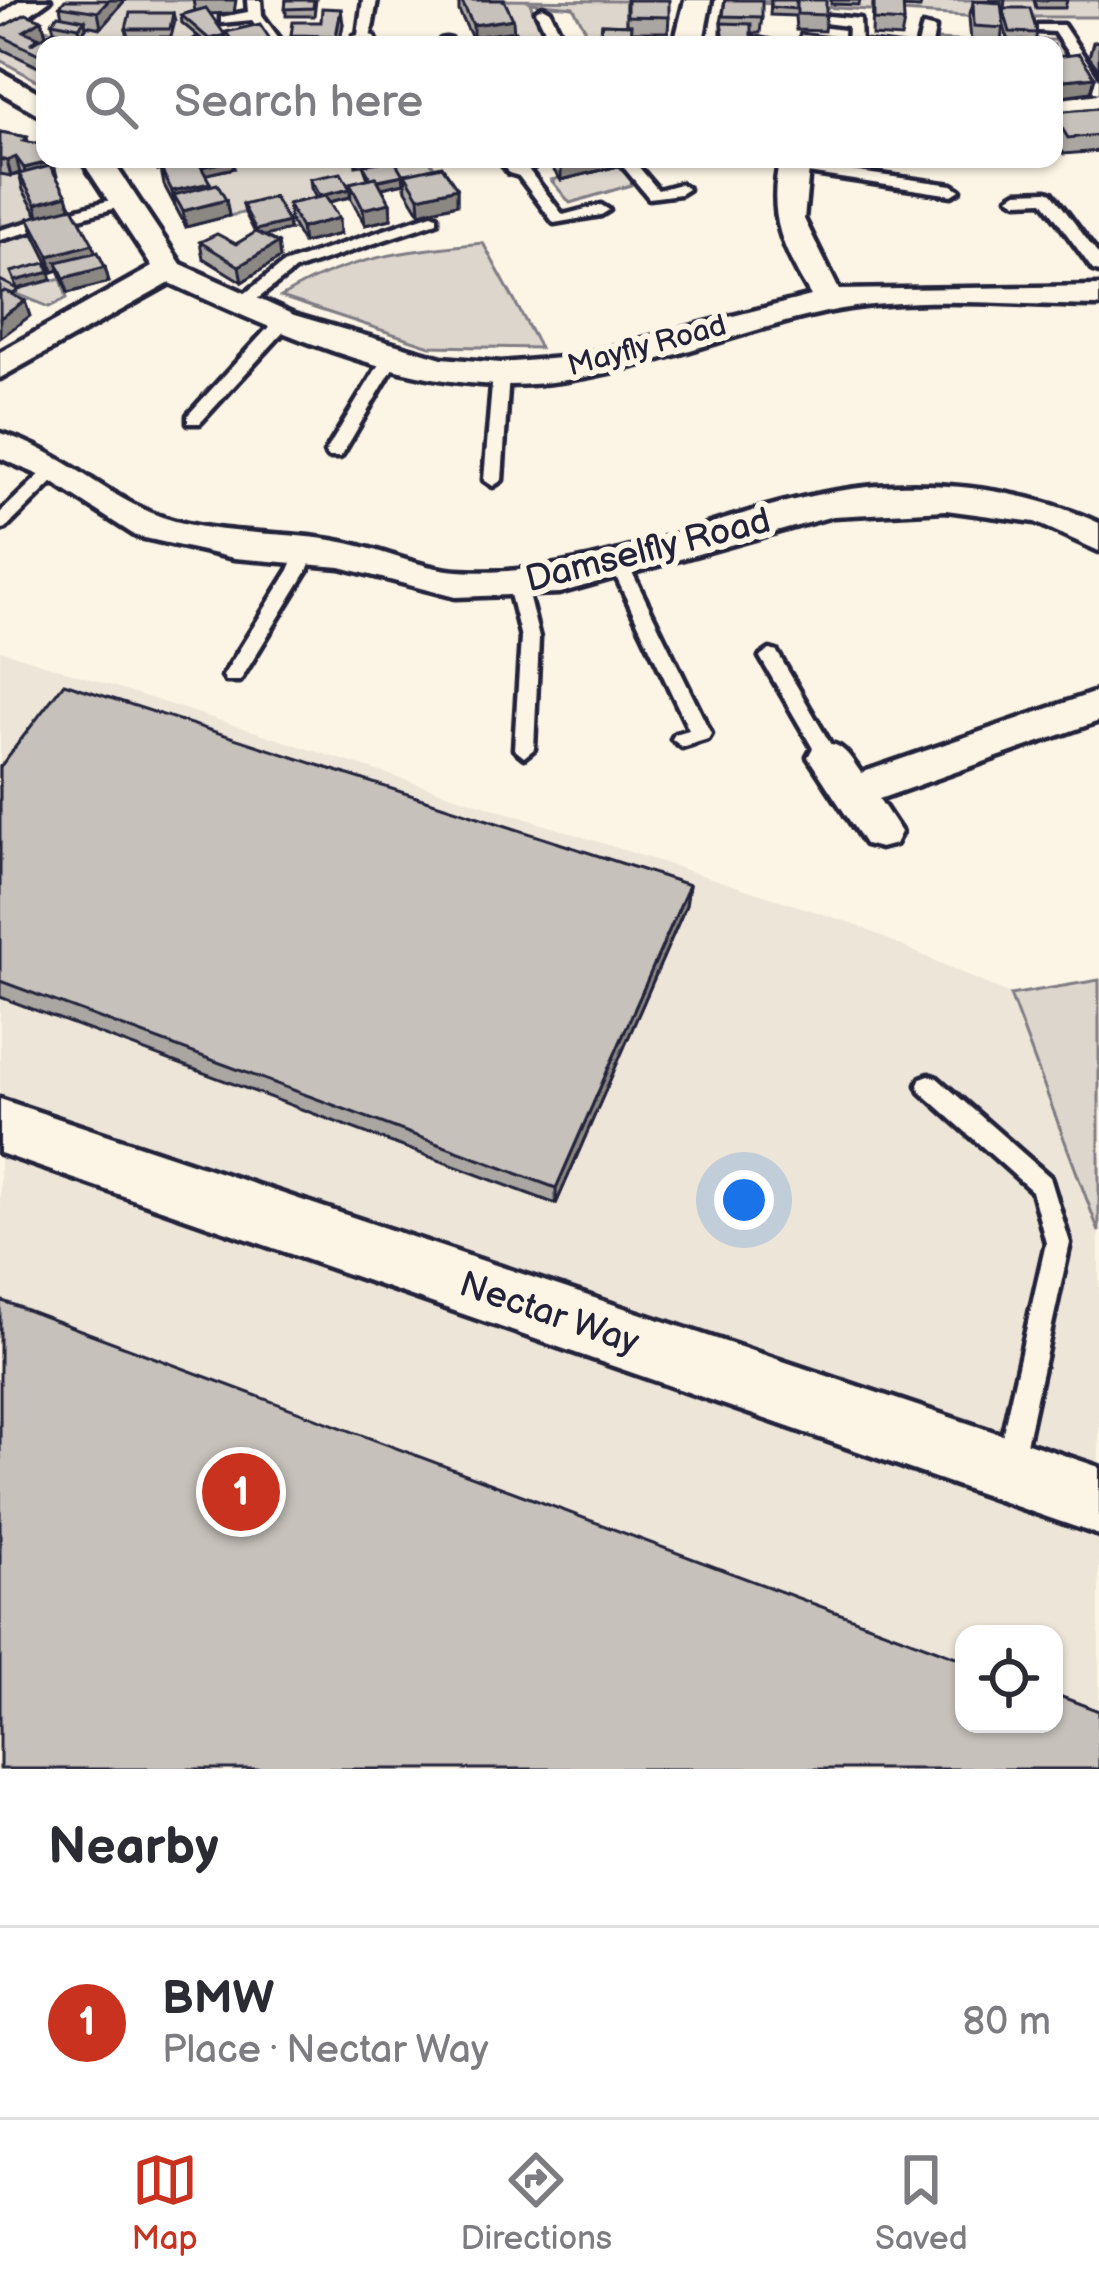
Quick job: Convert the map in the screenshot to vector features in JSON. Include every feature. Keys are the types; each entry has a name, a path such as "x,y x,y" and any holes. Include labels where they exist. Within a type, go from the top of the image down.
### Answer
{"street":[{"path":"0,28 37,0"},
{"path":"690,36 698,0"},
{"path":"0,79 36,102"},
{"path":"1063,108 1099,103"},
{"path":"0,122 36,108"},
{"name":"Mayfly Road","path":"101,168 170,271 283,322 440,369 501,374 573,368 830,301 1098,291"},
{"path":"793,168 784,200 787,229 830,301"},
{"path":"0,367 116,296 170,271"},
{"name":"Damselfly Road","path":"0,445 56,469 149,526 234,545 306,549 455,584 517,586 620,566 833,504 946,498 1042,512 1097,532"},
{"path":"853,792 1099,706"},
{"path":"828,757 880,832"},
{"name":"Nectar Way","path":"0,1126 1099,1501"}],"lane":[{"path":"365,36 370,0"},
{"path":"226,20 254,8 271,36"},
{"path":"543,11 555,36"},
{"path":"829,20 855,22 854,36"},
{"path":"1042,28 1058,28 1099,89"},
{"path":"520,168 559,220 601,210"},
{"path":"632,168 654,195 680,189"},
{"path":"823,168 952,190"},
{"path":"1017,197 1047,196 1098,291"},
{"path":"0,235 122,202"},
{"path":"238,305 289,267 432,219"},
{"path":"194,418 283,322"},
{"path":"334,453 392,356"},
{"path":"493,480 501,374"},
{"path":"0,524 56,469"},
{"path":"233,676 298,571 306,549"},
{"path":"620,566 701,734 682,739"},
{"path":"517,586 530,638 524,749"},
{"path":"770,657 828,757"},
{"path":"929,1085 1042,1185 1058,1243 1008,1470"}],"shaded area":[{"path":"125,0 198,0 196,13 211,14 183,23 198,36 170,36 174,22 132,22 128,36 36,36 36,59 29,63 36,66 36,80 0,60 0,48 43,29 80,35 64,21 101,28"},
{"path":"491,0 626,1 626,31 631,32 589,36 573,7 530,3 542,33 511,36"},
{"path":"831,0 858,5 859,0 891,0 892,7 919,8 919,0 974,0 975,7 1002,9 1003,0 1099,0 1099,17 1002,17 1008,36 999,36 997,18 724,1"},
{"path":"1063,51 1075,70 1063,71"},
{"path":"215,168 393,168 378,193 351,199 342,181 312,188 320,204 291,220 295,229 289,230 275,206 229,216 201,176"},
{"path":"395,168 434,168 443,182 406,190"},
{"path":"608,168 620,168 632,179 631,185 570,203 551,180"},
{"path":"15,172 28,184 24,191 40,219 0,226 0,174"},
{"path":"34,234 52,270 14,281 18,289 61,278 67,298 49,307 0,287 0,243"},
{"path":"483,243 540,348 430,346 281,297 354,264"},
{"path":"0,650 854,924 1010,995 1099,980 1099,1769 0,1769"},
{"path":"1099,980 1099,1232 1010,995"}],"building":[{"path":"65,0 109,0 98,12 60,6"},
{"path":"286,0 314,0 313,8 285,9"},
{"path":"461,0 504,0 513,19 473,25"},
{"path":"627,0 669,0 669,17 627,16"},
{"path":"725,0 762,0 762,17 723,16"},
{"path":"771,0 796,0 796,9 771,7"},
{"path":"797,0 826,0 826,15 797,14"},
{"path":"874,0 903,0 904,22 874,20"},
{"path":"973,1 1001,3 1004,28 974,26"},
{"path":"206,8 225,35 206,36 181,15"},
{"path":"322,8 341,9 336,36 291,35 293,22 321,22"},
{"path":"1003,8 1030,8 1037,33 1010,32"},
{"path":"130,13 173,13 170,29 126,29"},
{"path":"26,14 42,20 24,31 36,36 31,44 36,41 36,53 0,35 0,28"},
{"path":"58,15 85,20 79,27 52,22"},
{"path":"721,23 751,24 751,35 756,36 723,36"},
{"path":"260,24 268,36 229,36 226,32"},
{"path":"602,24 631,25 630,36 600,36"},
{"path":"516,31 518,36 479,36"},
{"path":"1079,54 1095,77 1063,80 1063,56"},
{"path":"1099,108 1099,135 1068,138 1063,111"},
{"path":"0,132 36,143 36,165 24,168 16,157 0,159"},
{"path":"51,168 67,195 36,204 19,174"},
{"path":"202,168 210,183 172,191 161,169"},
{"path":"365,168 399,168 403,175 378,180 371,179"},
{"path":"443,168 457,188 419,197 405,174"},
{"path":"341,173 350,189 319,196 310,179"},
{"path":"376,177 390,203 363,209 350,183"},
{"path":"217,184 226,200 183,211 174,195"},
{"path":"325,196 339,218 301,228 288,204"},
{"path":"274,197 288,222 256,230 243,205"},
{"path":"73,207 93,244 49,256 29,218"},
{"path":"256,232 278,243 239,266 200,242 217,234 236,244"},
{"path":"98,252 105,267 64,278 57,262"},
{"path":"46,263 50,272 15,281 11,272"},
{"path":"0,280 19,290 0,294"},
{"path":"5,291 25,301 0,318 0,294"},
{"path":"64,683 689,885 556,1188 0,981 0,767"},
{"path":"0,1300 955,1657 955,1733 1063,1733 1063,1697 1099,1711 1099,1769 0,1769"}],"place":[{"name":"BMW","path":"241,1492"}]}
